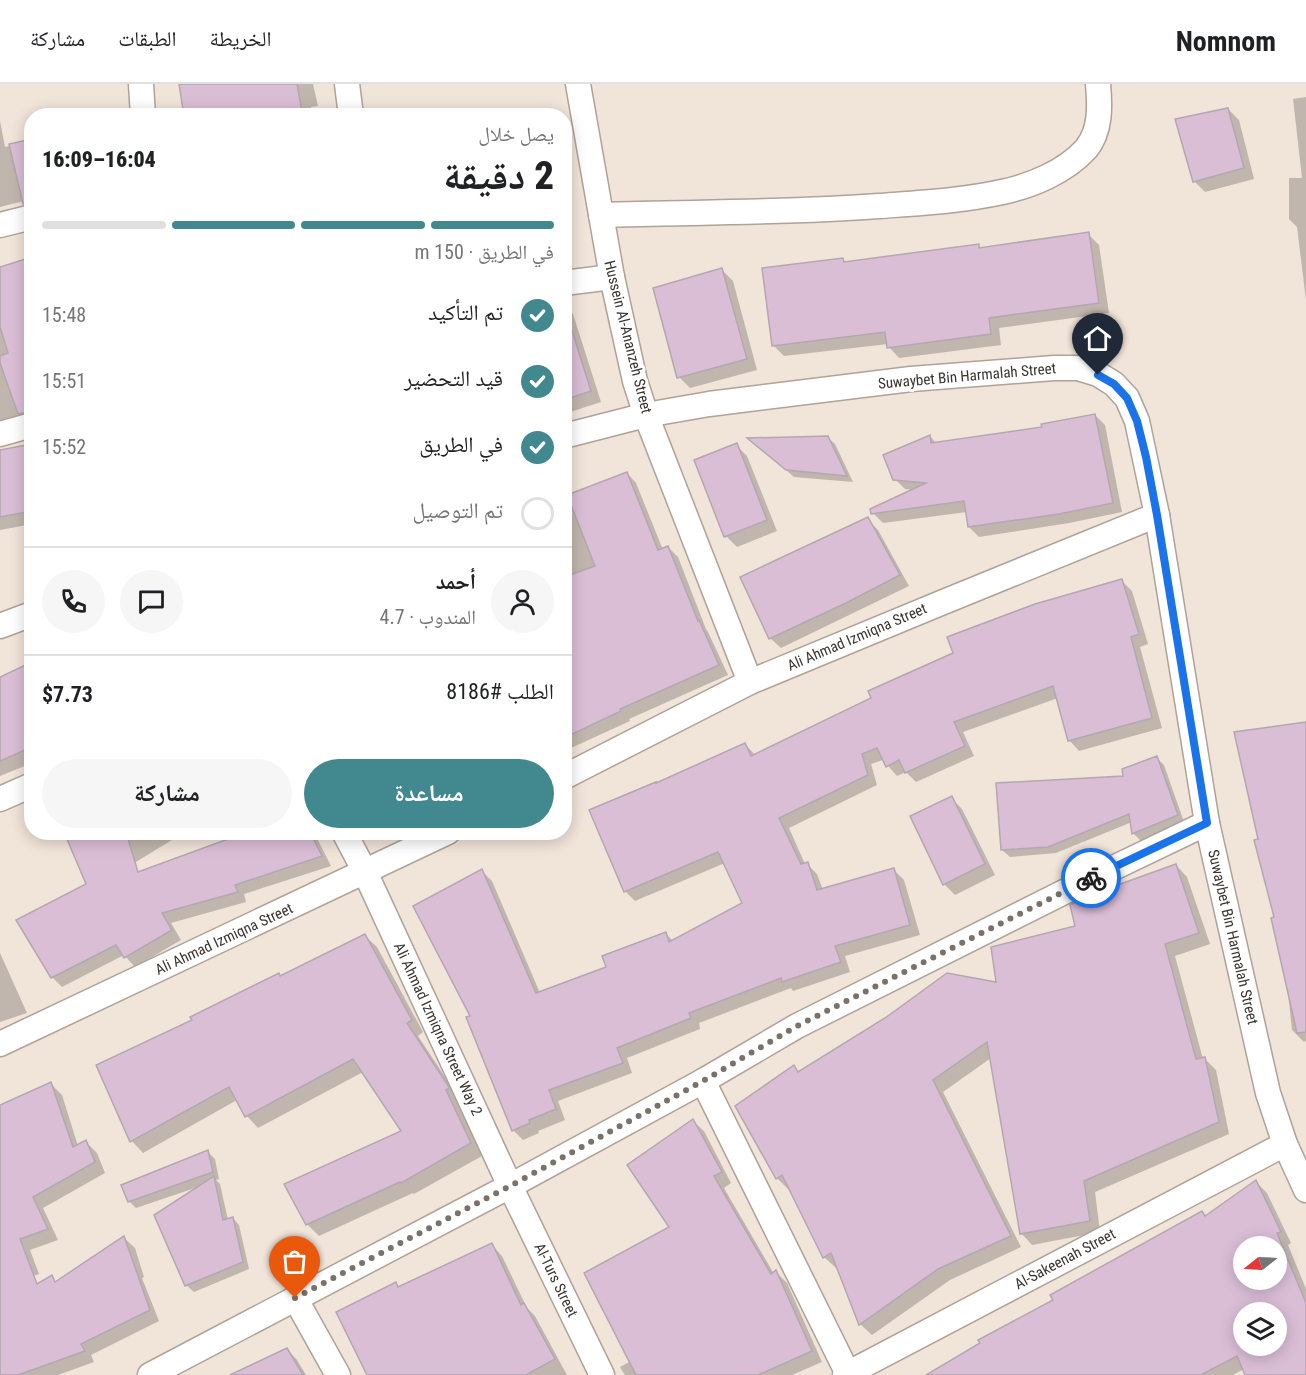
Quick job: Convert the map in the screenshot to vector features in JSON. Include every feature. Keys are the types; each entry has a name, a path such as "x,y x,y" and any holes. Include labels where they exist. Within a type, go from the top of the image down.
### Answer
{"street":[{"path":"141,84 142,108"},
{"path":"347,84 350,108"},
{"name":"Hussein Al-Ananzeh Street","path":"578,84 575,130 601,215 635,381 646,415 750,682"},
{"path":"601,215 853,208 946,201 1003,192 1059,171 1086,149 1097,131 1100,109 1098,84"},
{"path":"0,225 24,219"},
{"path":"572,282 612,277"},
{"name":"Suwaybet Bin Harmalah Street","path":"572,434 646,415 709,404 911,379 1078,368 1114,384 1127,398 1137,421 1146,457 1207,823 1268,1093 1285,1144 1306,1190"},
{"path":"0,434 24,427"},
{"name":"Ali Ahmad Izmiqna Street","path":"572,773 750,682 1157,515"},
{"path":"0,626 24,617"},
{"path":"0,799 24,788"},
{"path":"150,1375 510,1186 703,1081 797,1026 1207,823"},
{"name":"Ali Ahmad Izmiqna Street Way 2","path":"348,840 510,1186"},
{"name":"Ali Ahmad Izmiqna Street","path":"0,1044 431,840"},
{"path":"703,1081 847,1374"},
{"name":"Al-Sakeenah Street","path":"847,1374 1285,1144"},
{"name":"Al-Turs Street","path":"510,1186 602,1375"},
{"path":"295,1298 338,1375"}],"building":[{"path":"179,84 297,84 301,108 183,108"},
{"path":"1228,108 1244,168 1193,182 1175,119"},
{"path":"24,141 24,204 23,204 9,144"},
{"path":"1089,232 1099,303 989,318 991,334 887,348 885,332 772,346 762,268 843,258 844,262 979,244 979,248"},
{"path":"24,260 24,413 18,414 0,363 0,356 8,353 0,327 0,267"},
{"path":"722,268 747,359 677,378 653,288"},
{"path":"572,331 591,391 572,397"},
{"path":"1095,414 1113,503 1059,514 968,527 964,501 871,514 870,509 926,483 893,480 883,455 930,435 931,443 1042,427 1041,424"},
{"path":"828,436 847,476 786,470 747,438"},
{"path":"737,443 767,520 724,537 694,460"},
{"path":"24,446 24,512 0,517 0,450"},
{"path":"627,472 658,550 668,546 698,621 719,665 620,709 621,711 572,734 572,574 595,566 572,508 572,493"},
{"path":"868,517 900,575 769,639 740,577"},
{"path":"1122,579 1139,634 1131,637 1152,718 1068,741 1053,686 954,722 965,746 905,773 899,760 886,767 877,748 862,754 868,775 779,818 801,864 808,862 817,890 894,868 910,925 835,946 841,962 782,982 781,978 689,1013 691,1018 617,1048 623,1063 549,1090 556,1109 529,1120 530,1123 512,1131 466,1017 470,1016 413,906 482,869 536,993 606,967 602,956 666,932 669,942 742,903 718,852 624,892 589,810 745,743 751,756 871,698 868,691 953,653 947,637 1035,604"},
{"path":"24,666 24,750 0,761 0,677"},
{"path":"1306,722 1306,1032 1297,1033 1271,918 1274,917 1254,840 1258,839 1234,732"},
{"path":"1157,756 1178,815 1132,834 1129,814 1048,847 1001,850 996,783 1123,776 1122,769"},
{"path":"952,796 985,864 943,885 910,816"},
{"path":"67,840 128,840 138,872 225,840 314,840 322,856 235,885 238,892 162,913 172,930 124,958 116,945 51,978 16,920 86,884"},
{"path":"1176,864 1199,933 1165,944 1196,1059 1205,1057 1219,1122 1084,1181 1090,1221 1020,1234 987,1042 933,1080 1011,1236 938,1269 859,1325 831,1253 823,1258 782,1175 776,1179 735,1106 794,1065 798,1072 885,1018 947,973 996,982 991,947 1075,926 1070,905 1087,896"},
{"path":"365,934 412,1020 407,1023 447,1084 449,1088 446,1090 471,1143 401,1183 306,1225 284,1184 401,1131 353,1059 245,1117 229,1087 130,1142 96,1065 192,1020 190,1017 279,973 280,976"},
{"path":"51,1082 73,1147 86,1140 95,1162 33,1197 48,1229 20,1239 37,1284 52,1275 55,1282 124,1236 150,1310 81,1344 85,1351 18,1375 0,1375 0,1105"},
{"path":"693,1119 722,1172 714,1176 771,1274 776,1270 812,1351 758,1375 636,1375 584,1273 669,1227 627,1165"},
{"path":"208,1150 213,1172 128,1202 121,1185"},
{"path":"214,1176 223,1220 233,1217 243,1262 185,1286 154,1215"},
{"path":"1256,1180 1281,1232 1277,1233 1278,1236 1233,1236 1233,1290 1287,1290 1287,1257 1306,1303 1306,1375 1245,1375 1237,1356 1201,1375 926,1375 980,1343 978,1340 1053,1300 1050,1295 1202,1211 1205,1216"},
{"path":"492,1243 521,1305 524,1303 555,1359 526,1375 367,1375 336,1312 396,1282 398,1287"},
{"path":"287,1348 303,1375 230,1375"}],"way so far":[{"path":"295,1298 510,1186 703,1081 797,1026 1091,878"}],"route":[{"path":"1091,878 1207,823 1146,457 1137,421 1127,398 1114,384 1098,375"}]}
